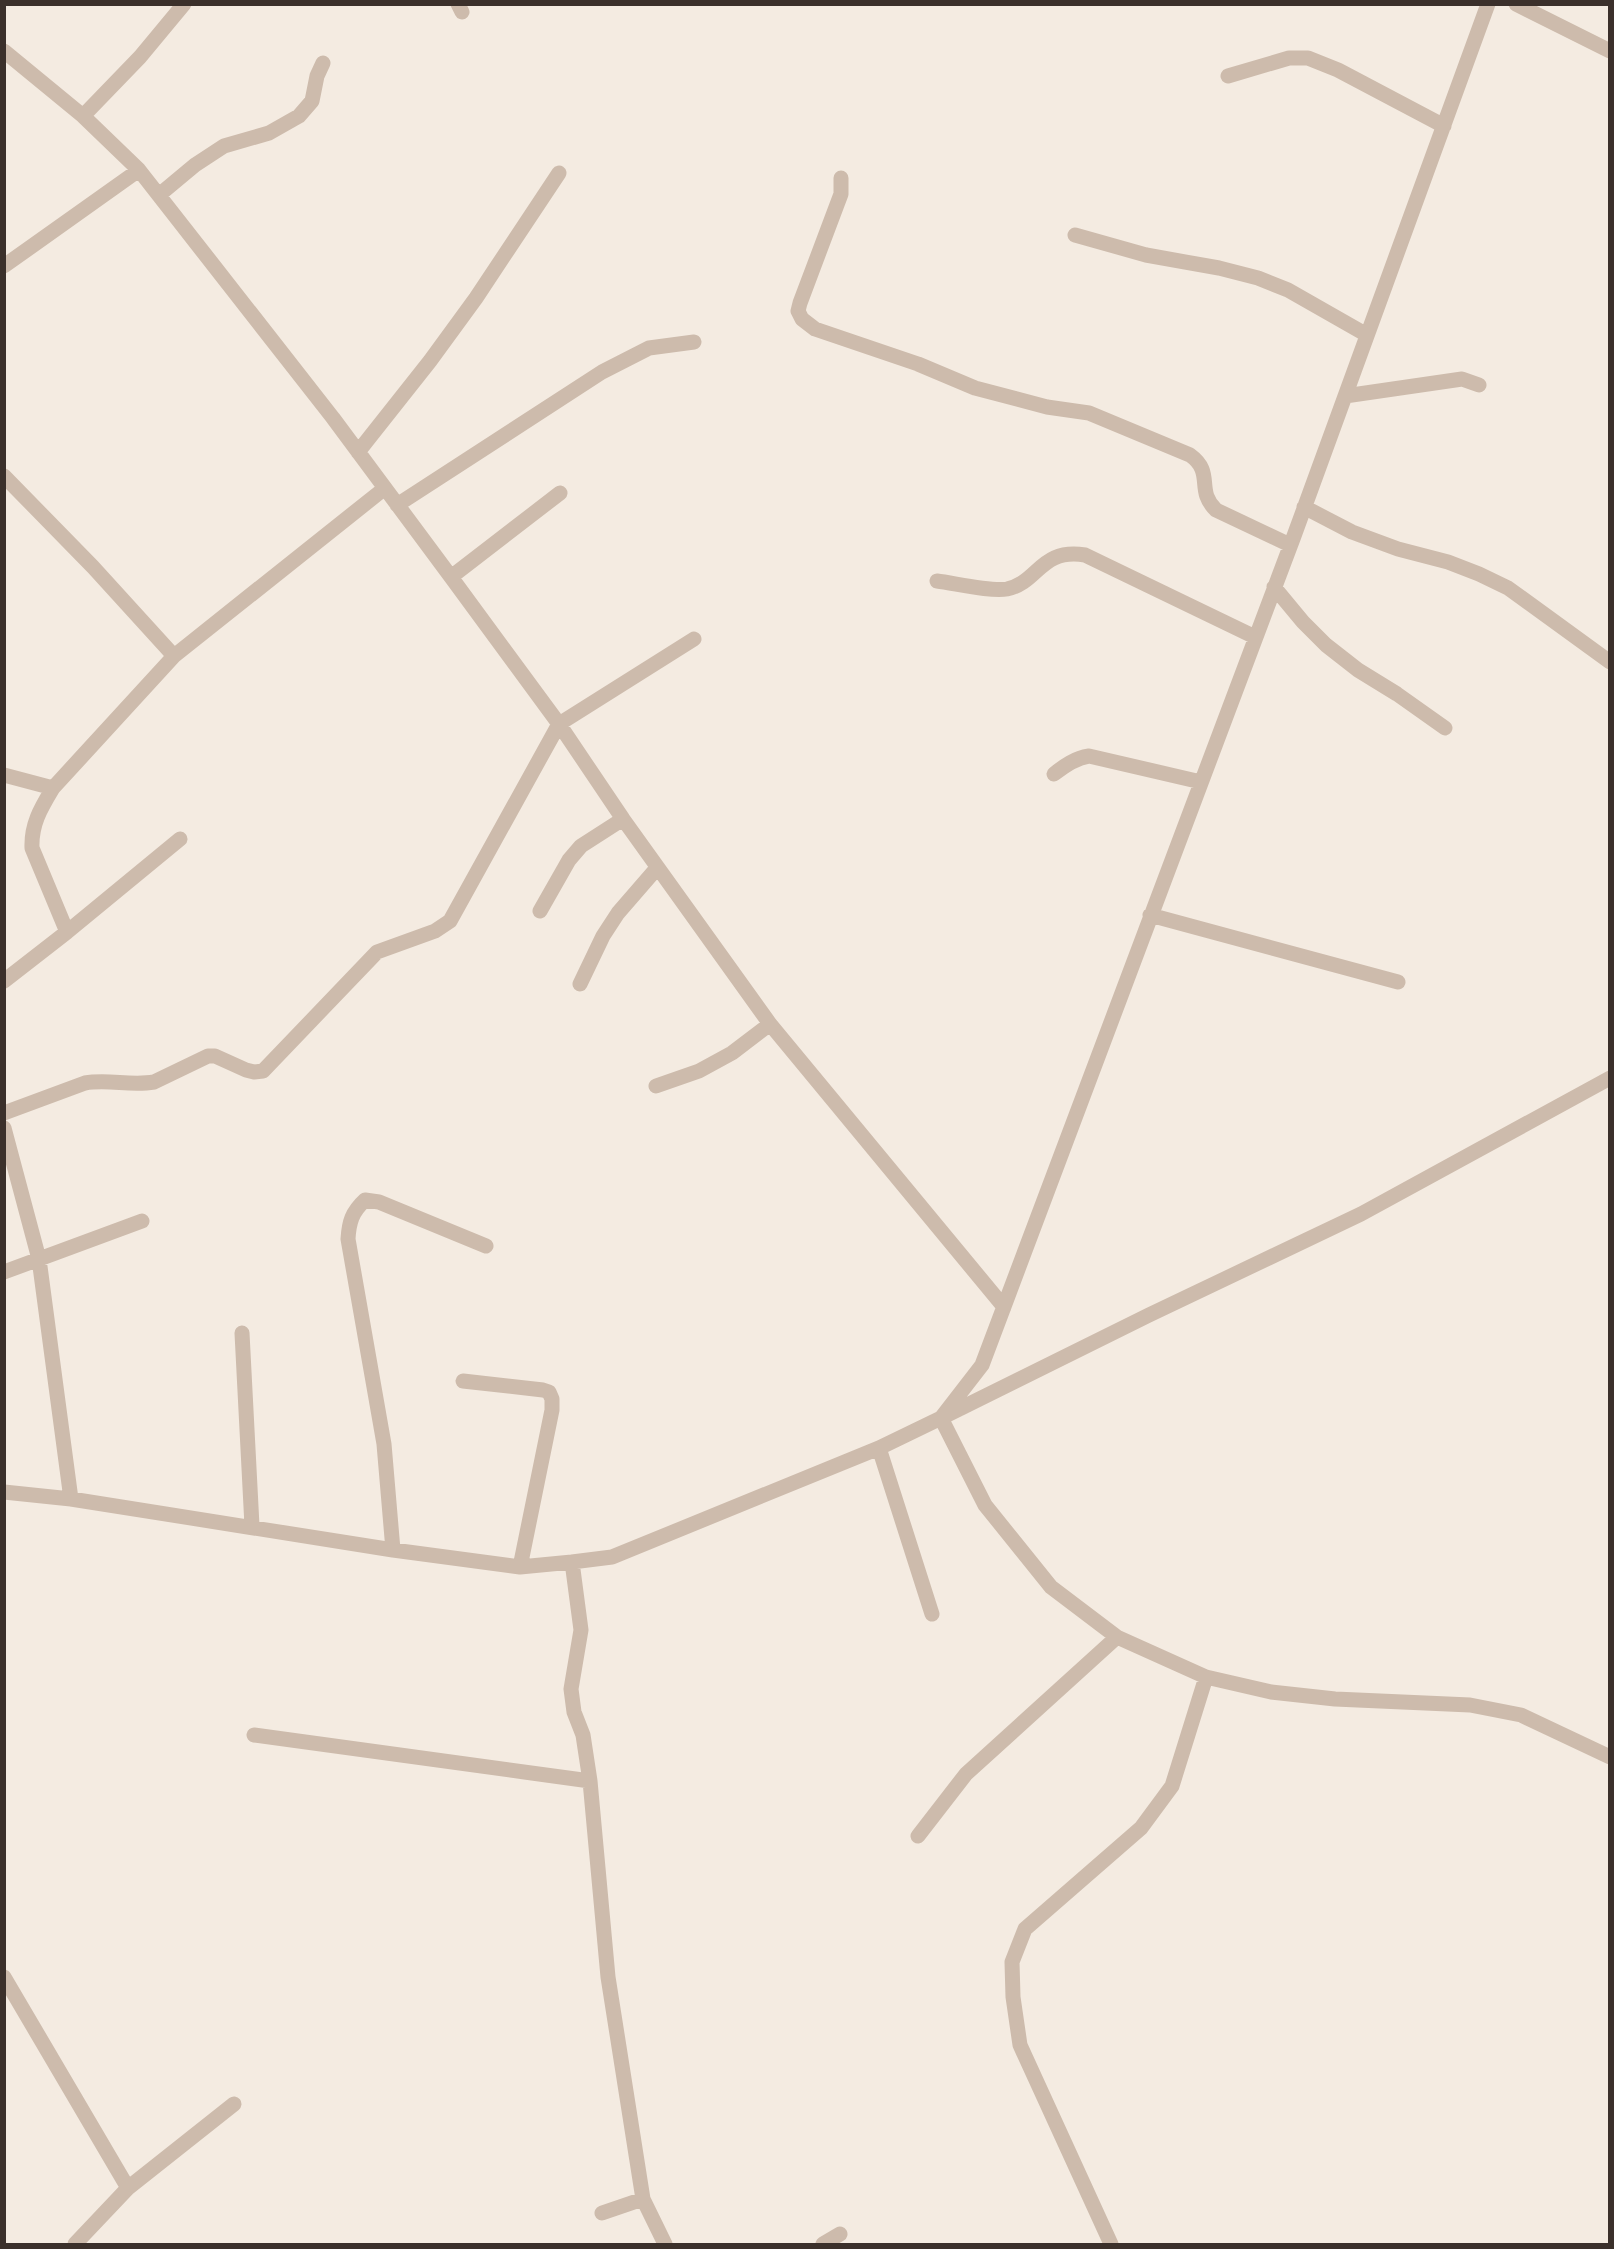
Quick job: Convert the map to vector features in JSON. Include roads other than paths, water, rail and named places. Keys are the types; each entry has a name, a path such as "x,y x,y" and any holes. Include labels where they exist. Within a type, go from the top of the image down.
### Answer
{"street":[{"path":"83,117 140,57 184,4"},
{"path":"941,1418 982,1365 1290,545 1488,4"},
{"path":"1516,4 1610,51"},
{"path":"4,51 83,117 139,170 159,195 358,452 451,577 559,724 657,868 770,1024 1004,1307"},
{"path":"1228,76 1289,58 1308,58 1338,70 1444,126"},
{"path":"159,195 195,165 224,146 270,133 299,116 312,101 317,76 323,63"},
{"path":"4,266 139,170"},
{"path":"358,452 476,298 559,174"},
{"path":"841,178 841,194 798,311 808,326 918,364 975,388 1047,407 1089,413 1190,455 1203,468 1205,495 1216,510 1290,545"},
{"path":"1075,236 1146,255 1219,268 1258,278 1288,290 1367,335"},
{"path":"397,505 602,372 649,348 694,342"},
{"path":"1345,396 1462,379 1479,385"},
{"path":"4,476 93,567 174,656"},
{"path":"68,932 32,848 34,823 53,788 174,656 385,488"},
{"path":"451,577 560,493"},
{"path":"1304,507 1352,532 1398,549 1458,566 1508,588 1610,662"},
{"path":"937,581 1006,589 1022,582 1042,565 1056,558 1070,553 1085,555 1255,637"},
{"path":"1274,587 1326,645 1358,670 1445,728"},
{"path":"4,1113 85,1083 98,1081 154,1082 208,1056 215,1056 255,1072 263,1071 377,952 435,932 450,921 559,724 694,639"},
{"path":"1054,774 1073,761 1089,756 1201,782"},
{"path":"4,775 53,788"},
{"path":"540,911 568,860 581,846 623,819"},
{"path":"4,981 68,932 180,839"},
{"path":"580,984 603,936 618,913 657,868"},
{"path":"1150,915 1398,982"},
{"path":"656,1086 699,1071 732,1053 770,1024"},
{"path":"4,1492 71,1499 393,1550 520,1567 612,1557 879,1448 1149,1315 1362,1214 1610,1078"},
{"path":"4,1128 39,1259 71,1499"},
{"path":"393,1550 384,1444 348,1239 349,1225 354,1210 365,1200 379,1203 486,1246"},
{"path":"4,1272 142,1221"},
{"path":"242,1333 252,1526"},
{"path":"463,1381 543,1390 549,1392 552,1399 552,1410 520,1567"},
{"path":"941,1418 985,1505 993,1515 1051,1587 1117,1637 1206,1677 1271,1692 1335,1699 1470,1705 1521,1715 1610,1757"},
{"path":"879,1448 932,1614"},
{"path":"572,1562 581,1630 571,1689 574,1713 583,1735 590,1781 608,1977 644,2199 665,2244"},
{"path":"918,1836 966,1773 1117,1637"},
{"path":"1111,2244 1020,2045 1012,1997 1012,1962 1025,1929 1142,1828 1172,1786 1206,1677"},
{"path":"254,1735 590,1781"},
{"path":"4,1977 128,2188"},
{"path":"75,2244 128,2188 234,2103"},
{"path":"602,2213 644,2199"},
{"path":"823,2244 840,2235"}]}
